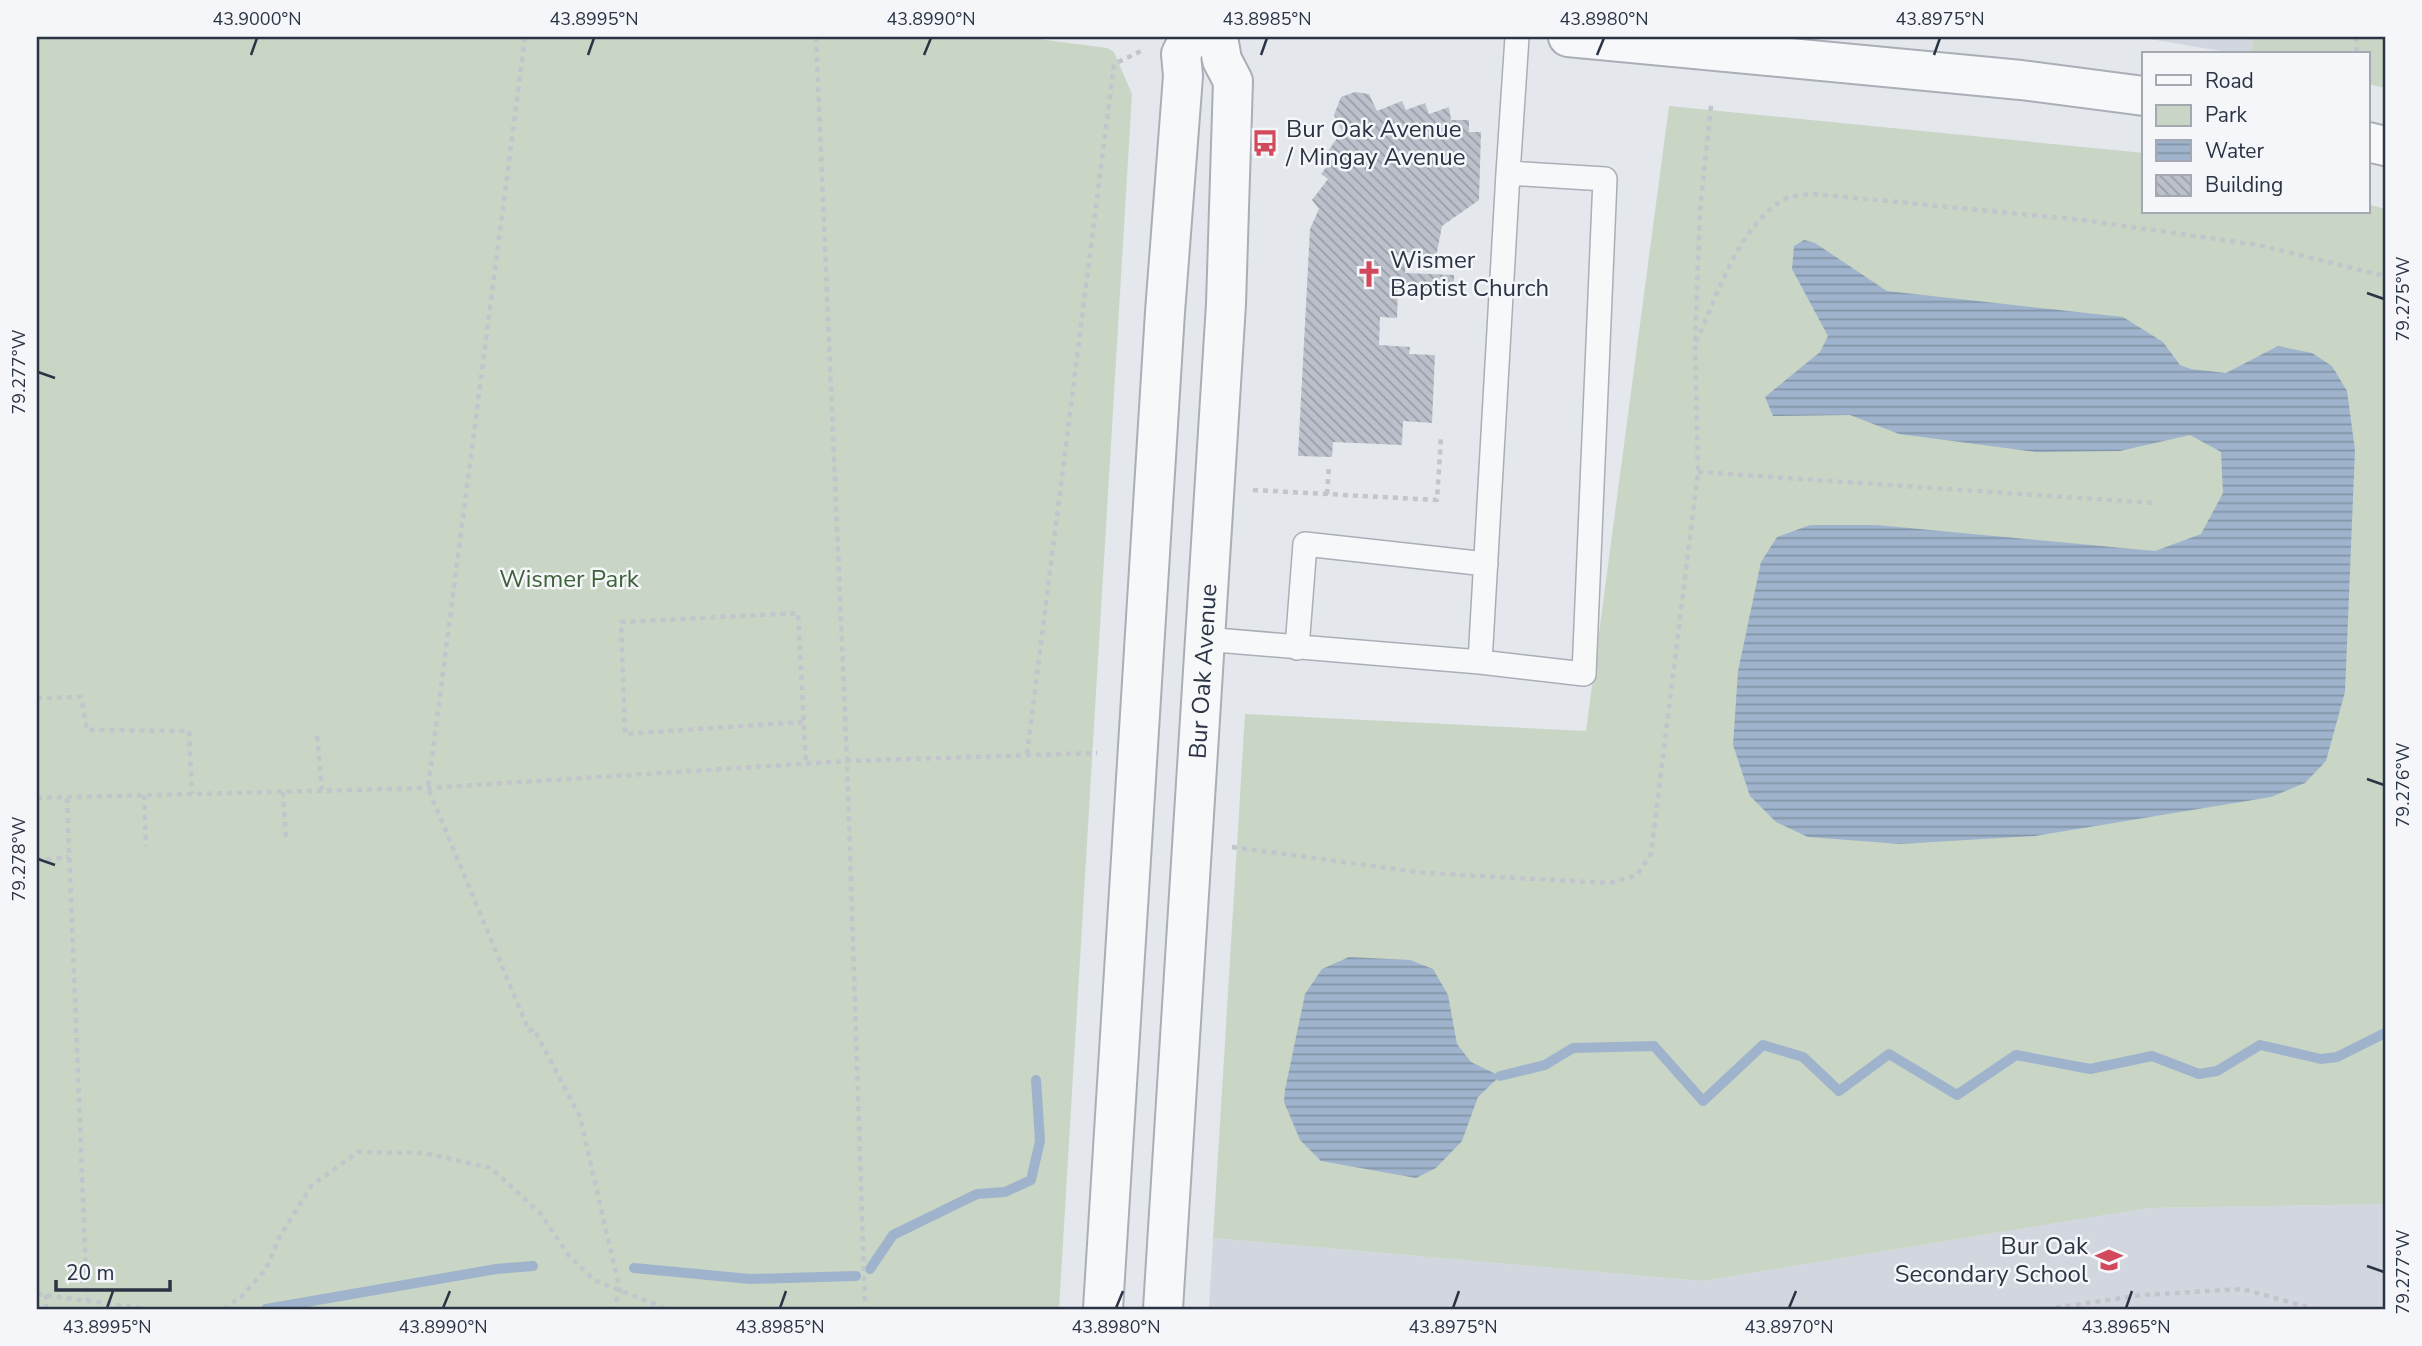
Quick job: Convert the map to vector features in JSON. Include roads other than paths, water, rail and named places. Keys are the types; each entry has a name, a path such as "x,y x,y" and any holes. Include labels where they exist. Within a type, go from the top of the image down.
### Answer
{"street":[{"path":"1102,1309 1165,312 1183,76 1181,54 1190,37"},
{"name":"Bur Oak Avenue","path":"1163,1309 1226,304 1233,81 1222,60 1218,37"},
{"path":"1568,37 1748,46 2142,96"}],"lane":[{"path":"1480,662 1517,37"},
{"path":"1204,639 1480,662 1584,674 1605,179 1508,173"},
{"path":"1297,648 1305,544 1486,564"}],"water":[{"path":"1804,240 1815,243 1887,291 2123,317 2163,342 2180,365 2191,369 2226,373 2278,346 2312,353 2332,366 2347,391 2355,450 2345,692 2326,761 2305,783 2271,797 2035,836 1900,844 1808,837 1776,822 1750,796 1733,745 1738,671 1761,562 1777,537 1810,525 1877,525 2155,551 2201,534 2223,493 2221,452 2190,435 2120,451 2036,452 1899,434 1850,415 1773,416 1765,397 1820,352 1828,336 1792,269 1794,246"},
{"path":"1349,957 1410,960 1433,969 1448,995 1457,1044 1471,1062 1500,1076 1478,1097 1462,1141 1436,1168 1416,1178 1321,1161 1300,1140 1284,1102 1305,994 1322,969"}],"waterway":[{"path":"1500,1076 1545,1065 1573,1048 1654,1046 1703,1101 1763,1045 1803,1057 1839,1091 1889,1054 1957,1095 2016,1055 2090,1069 2152,1056 2199,1074 2217,1071 2260,1045 2321,1059 2337,1057 2385,1033"},
{"path":"870,1269 893,1235 977,1194 1005,1192 1031,1180 1040,1141 1036,1080"},
{"path":"266,1309 496,1269 533,1266"},
{"path":"634,1268 750,1279 856,1276"}],"place":[{"name":"Bur Oak Avenue / Mingay Avenue","path":"1265,143"},
{"name":"Wismer Baptist Church","path":"1369,274"},
{"name":"Bur Oak Secondary School","path":"2109,1260"}],"park label":[{"name":"Wismer Park","path":"569,579"}]}
